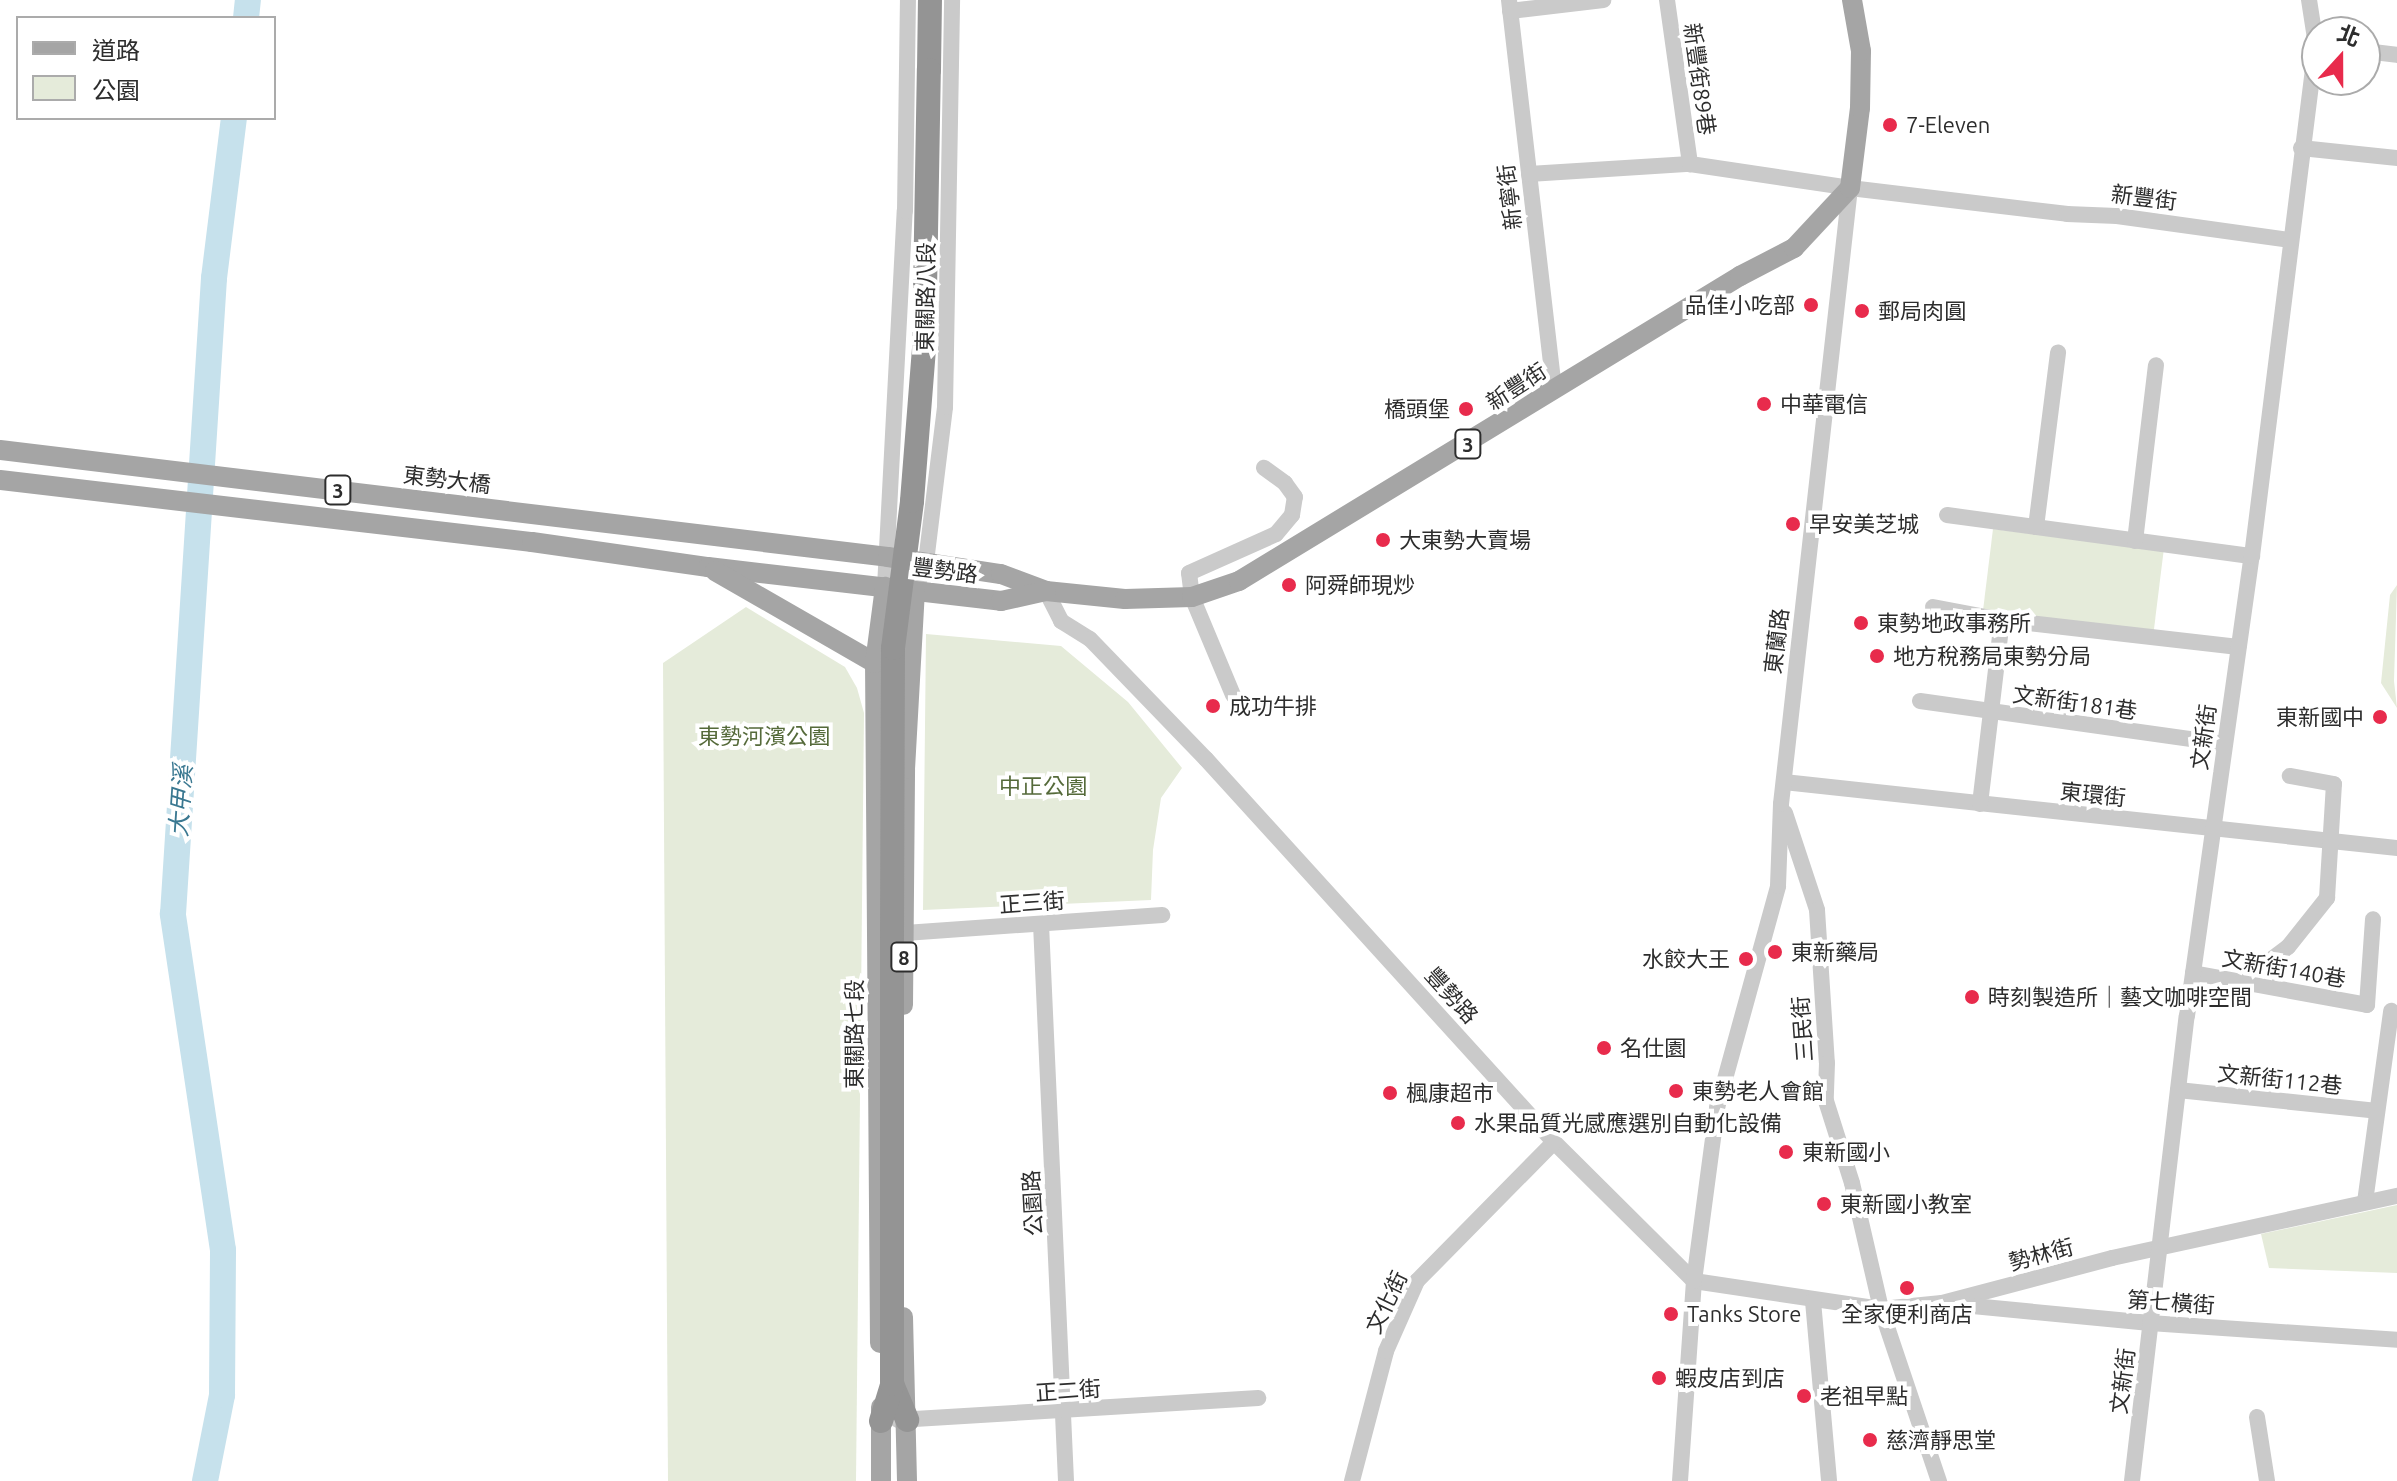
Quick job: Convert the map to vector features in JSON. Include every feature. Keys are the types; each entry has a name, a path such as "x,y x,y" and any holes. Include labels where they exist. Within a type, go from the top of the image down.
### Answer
{"highway":[{"path":"881,1421 892,1384 898,933 893,648 912,501 924,348 930,0"},
{"path":"892,1384 907,1420"}],"main road":[{"name":"東蘭路","path":"1850,188 1860,94 1861,46 1852,0"},
{"name":"新豐街","path":"1046,591 1125,599 1192,597 1239,581 1518,415 1554,389 1794,248 1850,188"},
{"name":"東勢大橋","path":"0,450 888,557"},
{"name":"3","path":"0,480 885,587"},
{"name":"豐勢路","path":"888,557 1001,574 1046,591"},
{"path":"708,567 875,663"},
{"name":"豐勢路","path":"885,587 1001,601 1046,591"},
{"name":"東關路七段","path":"881,1481 875,663 885,587"},
{"name":"8","path":"907,1481 898,933 915,591"},
{"path":"876,769 905,769"}],"street":[{"name":"東關路八段","path":"885,587 905,211 908,0"},
{"name":"東關路八段","path":"915,591 926,562 945,407 952,0"},
{"path":"1510,5 1603,0"},
{"name":"新豐街89巷","path":"1667,0 1690,164"},
{"name":"新寧街","path":"1510,5 1554,389"},
{"name":"文新街","path":"2132,1481 2178,1090 2252,556 2309,96"},
{"path":"2301,148 2397,158"},
{"name":"新豐街","path":"1529,174 1690,164 1850,188 2067,214 2117,216 2289,240"},
{"name":"東蘭路","path":"1694,1281 1720,1089 1778,886 1781,804 1850,188"},
{"path":"2036,527 2058,352"},
{"path":"2135,541 2156,365"},
{"path":"1233,695 1192,597 1189,573 1276,534 1292,515 1295,497 1285,483 1264,468"},
{"path":"1947,515 2252,556"},
{"name":"豐勢路","path":"1046,591 1061,621 1090,639 1206,759 1554,1142 1694,1281"},
{"path":"1933,607 2002,620 2238,647"},
{"path":"1980,804 2002,620"},
{"name":"文新街181巷","path":"1920,701 2225,744"},
{"path":"2240,983 2288,947 2327,898 2334,784 2290,776"},
{"name":"東環街","path":"1784,782 2397,848"},
{"name":"三民街","path":"1781,804 1817,910 1827,1063 1826,1101 1852,1183 1881,1309 1939,1481"},
{"name":"正三街","path":"898,933 1162,915"},
{"name":"文新街140巷","path":"2193,973 2367,1005 2373,919"},
{"name":"公園路","path":"1041,924 1066,1481"},
{"path":"2365,1202 2391,1011"},
{"name":"文新街112巷","path":"2178,1090 2377,1111"},
{"name":"文化街","path":"1352,1481 1386,1351 1417,1281 1554,1142"},
{"name":"勢林街","path":"1694,1281 1881,1309 1942,1303 2160,1247 2397,1196"},
{"path":"1680,1481 1694,1281"},
{"path":"1813,1301 1829,1481"},
{"name":"第七橫街","path":"1942,1303 2150,1323 2397,1340"},
{"name":"正二街","path":"881,1421 1063,1413 1258,1398"},
{"path":"2257,1417 2267,1481"}],"green space":[{"path":"1993,529 2164,550 2154,632 1983,611"},
{"path":"2397,585 2394,681 2397,708 2381,683 2390,595"},
{"name":"東勢河濱公園","path":"746,607 845,667 857,688 864,713 856,1481 668,1481 663,663"},
{"name":"中正公園","path":"926,634 1061,646 1128,702 1182,768 1161,798 1153,850 1151,900 923,910"},
{"path":"2397,1205 2397,1273 2269,1268 2261,1234"}],"waterway":[{"name":"大甲溪","path":"246,16 248,0"},
{"name":"大甲溪","path":"205,1481 222,1395 223,1250 173,914 214,278 234,120"}],"place":[{"name":"7-Eleven","path":"1890,125"},
{"name":"品佳小吃部","path":"1811,305"},
{"name":"郵局肉圓","path":"1862,311"},
{"name":"中華電信","path":"1764,404"},
{"name":"橋頭堡","path":"1466,409"},
{"name":"早安美芝城","path":"1793,524"},
{"name":"大東勢大賣場","path":"1383,540"},
{"name":"阿舜師現炒","path":"1289,585"},
{"name":"東勢地政事務所","path":"1861,623"},
{"name":"地方稅務局東勢分局","path":"1877,656"},
{"name":"成功牛排","path":"1213,706"},
{"name":"東新國中","path":"2380,717"},
{"name":"東新藥局","path":"1775,952"},
{"name":"水餃大王","path":"1746,959"},
{"name":"時刻製造所｜藝文咖啡空間","path":"1972,997"},
{"name":"名仕園","path":"1604,1048"},
{"name":"東勢老人會館","path":"1676,1091"},
{"name":"楓康超市","path":"1390,1093"},
{"name":"水果品質光感應選別自動化設備","path":"1458,1123"},
{"name":"東新國小","path":"1786,1152"},
{"name":"東新國小教室","path":"1824,1204"},
{"name":"全家便利商店","path":"1907,1288"},
{"name":"Tanks Store","path":"1671,1314"},
{"name":"蝦皮店到店","path":"1659,1378"},
{"name":"老祖早點","path":"1804,1396"},
{"name":"慈濟靜思堂","path":"1870,1440"}]}
